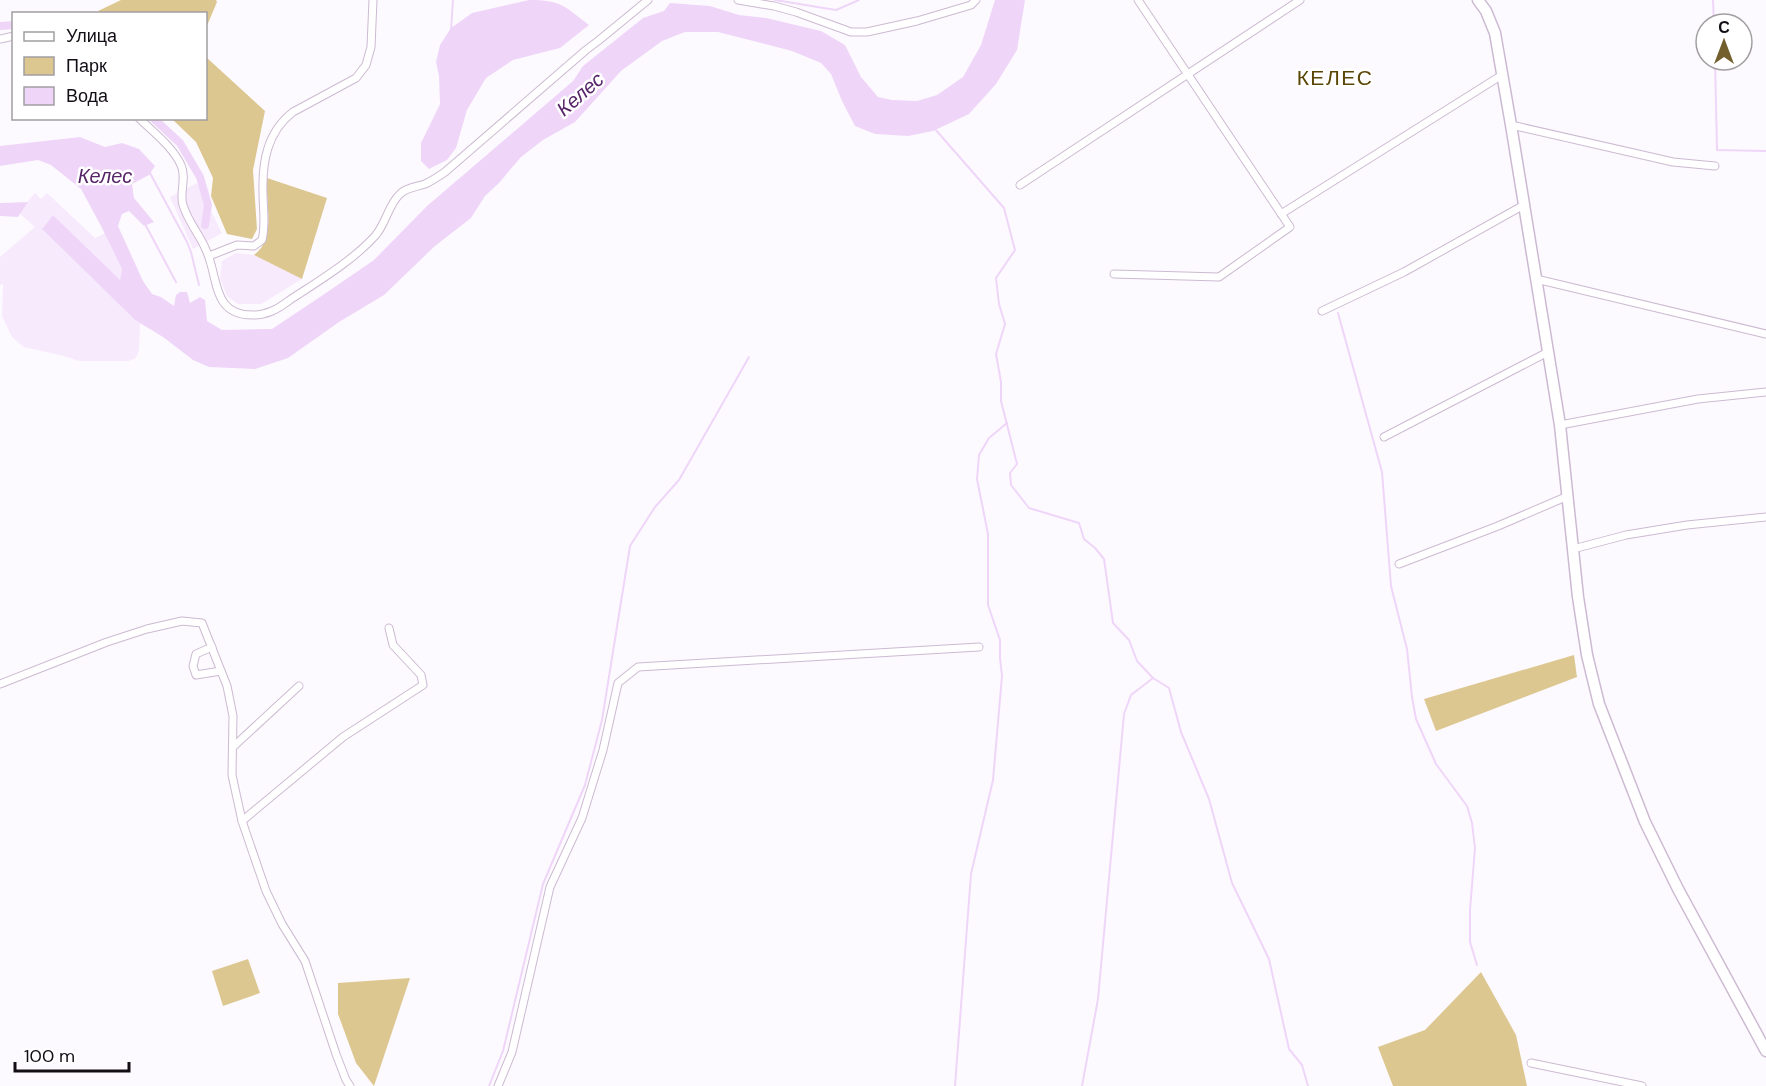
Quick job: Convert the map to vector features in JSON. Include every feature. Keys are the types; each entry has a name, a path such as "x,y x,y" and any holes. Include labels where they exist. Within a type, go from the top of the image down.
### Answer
{"main road":[{"path":"1478,0 1486,11 1495,33 1511,125 1560,425 1578,597 1587,655 1599,704 1645,822 1678,889 1766,1052"}],"street":[{"path":"209,256 237,245 254,246 262,240 264,227 263,170 273,133 293,112 356,78 366,65 371,47 373,0"},
{"path":"141,120 165,142 181,166 184,173 183,204 209,256 214,283 222,301 227,307 237,312 261,315 274,310 359,250 376,236 398,195 427,183 445,172 586,50 648,0"},
{"path":"738,0 796,12 851,32 867,32 917,21 971,5 976,0"},
{"path":"1114,274 1219,277 1290,227 1138,0"},
{"path":"1020,185 1300,0"},
{"path":"1281,214 1502,75"},
{"path":"1511,125 1673,162 1715,166"},
{"path":"1322,311 1404,272 1524,205"},
{"path":"1536,279 1766,334"},
{"path":"1383,437 1548,351"},
{"path":"1560,425 1698,399 1766,392"},
{"path":"1399,564 1568,496"},
{"path":"1573,549 1626,535 1687,525 1766,517"},
{"path":"0,684 107,642 147,629 182,621 202,623 227,686 233,716 232,775 242,821 266,891 282,924 305,961 339,1062 350,1086"},
{"path":"242,821 343,737 423,685 421,675 393,645 389,628"},
{"path":"212,647 196,654 192,666 196,675 221,671"},
{"path":"498,1086 512,1052 550,887 582,818 603,750 618,683 638,667 979,647"},
{"path":"233,747 299,686"},
{"path":"1531,1063 1642,1086"}],"shaded area":[{"path":"197,183 222,233 193,249 170,197"},
{"path":"35,193 41,199 47,193 95,238 105,233 122,269 120,281 53,215 42,229 140,323 139,350 136,358 129,361 79,361 24,347 12,337 2,316 3,284 0,285 0,257 35,227 18,212"},
{"path":"236,253 254,255 302,279 261,304 238,304 227,296 220,279 222,261"}],"green space":[{"path":"121,0 216,0 217,2 207,26 207,12 98,11"},
{"path":"207,58 265,111 253,170 257,229 252,239 227,234 211,196 213,178 196,142 173,120 207,120"},
{"path":"267,178 327,198 302,279 254,255 261,248 268,230"},
{"path":"1574,655 1577,677 1436,731 1424,699"},
{"path":"248,959 260,993 223,1006 212,971"},
{"path":"1481,972 1516,1035 1527,1086 1393,1086 1378,1047 1425,1030"},
{"path":"410,978 374,1086 356,1063 338,1014 338,983"}],"water":[{"path":"529,0 549,1 562,5 589,25 560,48 513,60 486,78 467,110 456,148 447,160 429,169 421,161 421,143 440,104 436,62 440,45 451,28 472,13"},
{"name":"Келес","path":"995,0 1025,0 1017,50 996,84 969,114 933,131 908,136 875,134 855,126 831,74 821,63 792,51 718,32 685,32 662,41 621,71 575,122 543,140 521,157 485,196 471,218 435,246 384,295 339,322 288,358 255,369 209,367 193,360 163,337 135,320 42,229 53,215 120,280 122,269 81,189 51,165 38,160 0,166 0,146 80,137 105,147 122,143 139,149 155,166 149,175 132,184 134,198 154,222 144,226 129,211 122,214 118,226 143,281 152,294 174,306 176,295 180,292 187,292 190,303 200,297 205,300 207,321 222,330 272,329 374,260 427,206 573,81 583,66 643,18 664,11 670,3 710,6 739,15 766,18 821,31 845,45 861,77 878,97 917,101 937,95 963,77 981,45"},
{"name":"Келес","path":"28,202 18,217 0,216 0,203"}],"waterway":[{"path":"451,30 453,0"},
{"path":"775,0 836,10 859,0"},
{"path":"1713,0 1714,12"},
{"path":"0,26 12,25"},
{"path":"1715,72 1717,150 1766,151"},
{"path":"155,120 180,143 200,177 208,205 205,225"},
{"path":"935,129 1004,208 1015,250 996,278 999,304 1005,324 996,354 1001,382 1001,401 1017,464 1010,473 1011,485 1029,508 1079,523 1084,539 1104,559 1113,623 1129,640 1137,661 1153,678 1169,688 1181,732 1209,799 1232,883 1269,959 1289,1049 1302,1065 1308,1086"},
{"path":"150,173 187,242 199,285"},
{"path":"145,224 176,282"},
{"path":"1338,313 1382,472 1391,586 1407,649 1416,719 1436,764 1467,806 1472,823 1475,848 1470,942 1477,965"},
{"path":"489,1086 503,1051 543,884 585,785 602,720 630,546 655,507 679,480 749,357"},
{"path":"955,1086 971,874 993,780 1002,676 1000,640 988,605 988,534 977,479 979,455 989,438 1007,423"},
{"path":"1082,1086 1098,999 1124,714 1131,695 1153,678"}],"district":[{"name":"КЕЛЕС","path":"1335,78"}]}
